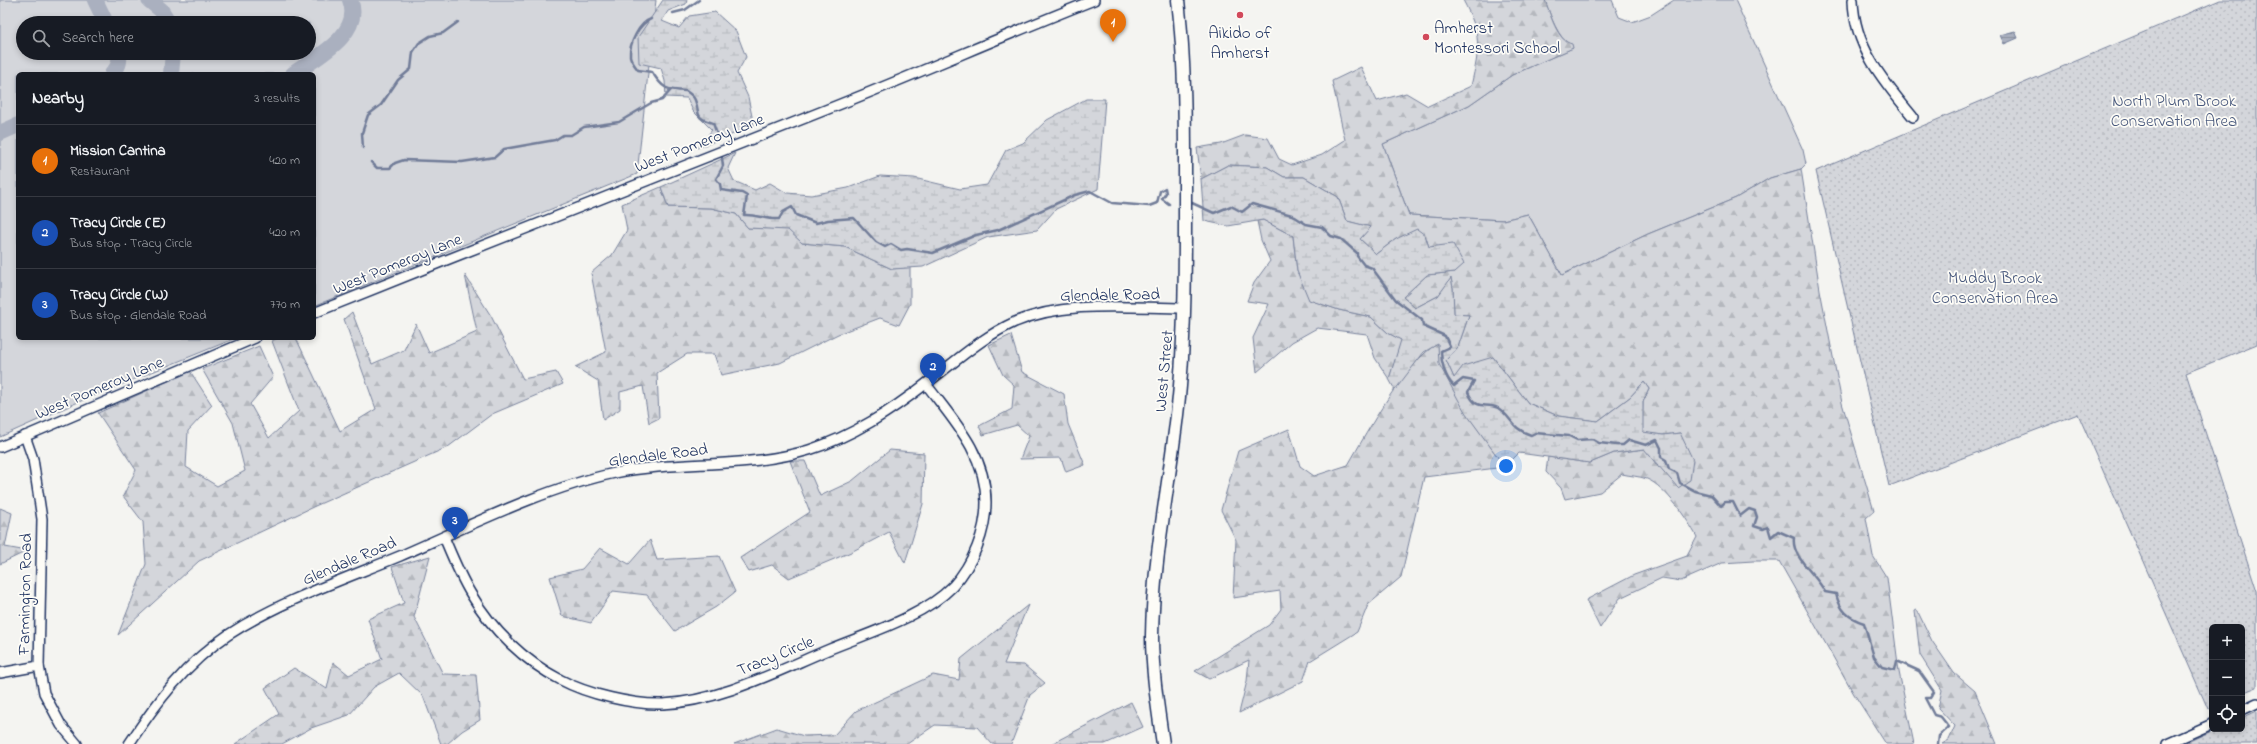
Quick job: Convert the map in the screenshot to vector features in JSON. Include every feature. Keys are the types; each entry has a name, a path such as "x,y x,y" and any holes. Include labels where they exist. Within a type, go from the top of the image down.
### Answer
{"main road":[{"name":"West Street","path":"1163,744 1155,680 1152,636 1157,563 1180,386 1184,308 1186,100 1183,41 1178,0"}],"street":[{"name":"West Pomeroy Lane","path":"316,312 830,108 1094,0"},
{"path":"1853,0 1856,27 1866,54 1882,78 1912,117"},
{"name":"Glendale Road","path":"128,744 172,685 198,658 227,635 273,610 556,490 614,474 652,468 761,460 809,450 861,428 926,384 983,339 1013,323 1035,315 1081,308 1184,308"},
{"name":"West Pomeroy Lane","path":"0,447 250,340"},
{"name":"Tracy Circle","path":"444,537 470,593 492,625 522,654 542,670 562,681 614,698 661,704 694,700 736,688 906,618 940,597 953,586 967,568 977,548 983,525 986,502 984,479 977,456 969,442 926,384"},
{"name":"Farmington Road","path":"25,436 33,459 42,519 39,666 44,692 61,725 78,744"},
{"path":"0,673 39,666"},
{"path":"2245,709 2257,703"},
{"path":"2167,744 2209,725"}],"green space":[{"path":"0,0 656,0 637,174 316,305 316,72 16,72 16,340 231,340 76,403 0,437"},
{"path":"663,0 687,0 686,4 668,11 662,21 679,28 689,16 715,12 736,31 746,57 737,73 748,97 754,126 697,148 712,130 693,111 687,98 666,97 665,81 661,68 639,63 638,37"},
{"path":"1463,0 1545,0 1558,32 1562,38 1572,44 1573,48 1512,75 1469,105 1383,144 1409,215 1503,220 1528,214 1562,275 1648,234 1736,198 1770,178 1801,169 1820,290 1842,403 1874,511 1866,518 1873,556 1887,578 1899,672 1914,744 1886,744 1854,694 1779,561 1722,563 1681,581 1662,578 1620,598 1600,628 1586,600 1634,575 1687,556 1697,537 1688,521 1669,496 1654,483 1644,478 1622,474 1600,492 1565,499 1561,488 1546,472 1548,457 1590,463 1614,453 1645,449 1659,468 1680,433 1663,435 1642,433 1643,402 1649,389 1644,382 1630,397 1598,421 1558,416 1528,403 1493,357 1454,378 1446,360 1458,347 1469,315 1454,315 1453,288 1451,279 1438,296 1415,308 1403,297 1427,275 1455,272 1463,264 1429,247 1425,235 1396,239 1376,254 1360,239 1370,227 1347,221 1338,197 1304,177 1284,177 1267,167 1228,165 1201,179 1197,148 1221,144 1245,135 1268,138 1279,159 1292,165 1322,155 1345,140 1332,81 1361,67 1377,101 1406,93 1428,106 1471,86 1478,42 1474,23"},
{"path":"1545,0 1612,0 1619,17 1632,22 1651,15 1674,0 1735,0 1803,150 1806,164 1801,169 1770,178 1736,198 1648,234 1562,275 1528,214 1503,220 1409,215 1383,144 1469,105 1512,75 1573,48 1563,38 1552,20"},
{"name":"Muddy Brook Conservation Area","path":"2220,0 2257,0 2257,344 2186,373 2257,591 2257,687 2245,692 2245,624 2209,624 2208,709 2078,414 1889,486 1816,171"},
{"path":"1086,99 1105,99 1098,189 1056,209 1037,230 988,237 923,267 892,269 845,247 802,243 788,230 748,228 736,214 711,208 668,207 661,187 735,153 728,168 734,181 755,190 770,183 787,193 811,195 848,188 880,176 914,178 960,189 987,185 1006,150 1023,143 1047,120"},
{"path":"1228,165 1267,167 1284,177 1304,177 1338,197 1347,221 1371,227 1360,239 1376,254 1396,239 1417,229 1425,235 1429,247 1453,244 1464,264 1455,272 1427,275 1403,297 1415,308 1438,296 1451,278 1454,314 1469,315 1458,347 1446,360 1454,378 1463,366 1493,357 1528,403 1558,416 1598,421 1630,397 1644,382 1649,389 1643,402 1643,432 1663,435 1680,433 1693,460 1690,480 1678,488 1644,449 1614,453 1590,463 1519,453 1505,467 1465,412 1439,364 1438,344 1424,352 1395,390 1389,379 1401,340 1388,333 1371,317 1339,310 1309,300 1297,271 1293,236 1263,220 1228,226 1204,221 1201,179"},
{"path":"661,187 668,207 711,208 736,214 748,228 788,229 802,243 845,247 892,269 910,267 910,304 899,325 880,318 838,334 780,363 721,375 714,354 687,354 657,373 659,418 649,423 643,386 620,392 620,409 603,420 598,381 575,367 606,352 591,273 612,255 627,230 622,204"},
{"path":"1263,220 1293,236 1297,271 1310,300 1339,310 1371,317 1388,333 1402,340 1389,379 1375,358 1367,334 1317,328 1292,342 1257,372 1253,338 1269,304 1247,301 1254,283 1270,261 1261,240 1257,221"},
{"path":"465,275 491,316 523,379 556,372 563,384 492,414 448,447 315,506 199,561 118,635 146,564 143,522 123,496 136,470 98,413 190,371 212,405 188,431 186,467 217,486 245,471 233,423 202,369 259,346 273,377 250,404 269,438 299,411 272,341 297,340 340,431 376,409 344,319 352,312 372,364 404,350 416,324 429,353 477,332"},
{"path":"1011,335 1022,372 1064,394 1068,424 1085,465 1066,472 1061,458 1020,459 1029,436 1017,425 983,435 979,426 1012,409 1014,385 1003,375 989,345"},
{"path":"1438,343 1465,411 1505,467 1424,477 1401,577 1368,605 1357,632 1310,661 1303,681 1239,713 1247,681 1249,660 1209,679 1195,671 1269,625 1281,609 1280,591 1233,598 1236,540 1221,510 1238,451 1289,429 1300,466 1314,476 1348,465 1376,416 1400,382 1412,366"},
{"path":"890,450 924,453 923,504 905,563 889,532 851,552 789,578 772,565 749,572 740,558 810,512 790,461 805,461 820,496 852,481"},
{"path":"0,508 12,513 5,547 27,551 0,564"},
{"path":"650,540 657,560 719,556 735,592 716,607 675,631 647,595 613,591 591,623 562,616 550,577 582,569 600,548 629,564"},
{"path":"430,556 414,617 443,674 476,675 480,720 462,731 447,744 441,744 423,696 399,673 374,687 349,715 311,728 282,744 235,744 279,714 265,688 294,668 327,689 333,662 349,675 382,659 368,619 404,603 392,567"},
{"path":"1028,605 1004,664 1024,665 1045,683 1030,695 1011,744 992,744 977,727 935,725 907,744 734,744 777,728 804,736 834,735 856,711 933,675 959,680 961,659"},
{"path":"1917,610 1932,641 1954,673 1975,691 1997,744 1942,744 1949,740 1955,726 1938,708 1942,690 1920,655 1915,611"},
{"path":"1131,702 1143,727 1105,744 1051,744"},
{"path":"2257,711 2257,744 2183,744 2209,732 2245,732 2245,717"}],"water":[{"path":"2015,31 2018,38 2004,44 2000,35"}],"waterway":[{"path":"95,0 103,16"},
{"path":"149,0 161,10 165,16"},
{"path":"316,58 335,44 350,24 352,12 350,0"},
{"path":"673,13 685,10 699,0"},
{"path":"651,19 639,29 633,40 630,51 632,62 638,70 652,72 659,82 666,88 686,91 691,95 695,100 700,117 713,123 719,140"},
{"path":"363,148 362,133 368,115 381,105 398,80 411,69 413,52 419,43 430,36 443,33 458,22"},
{"path":"114,72 119,60"},
{"path":"171,72 172,60"},
{"path":"296,72 314,60"},
{"path":"371,162 377,168 390,168 395,163 404,160 462,162 495,157 504,149 555,140 563,135 571,135 584,127 619,122 651,103 662,100 671,90"},
{"path":"0,133 16,126"},
{"path":"722,158 723,166 716,179 720,184 721,190 742,193 747,196 744,215 779,219 783,212 792,207 796,215 816,223 828,220 854,218 876,242 885,247 891,244 901,250 907,249 933,253 976,235 998,230 1075,195 1090,191 1112,203 1149,206 1157,203 1160,191 1165,188 1166,193 1162,199 1169,204"},
{"path":"1192,203 1214,213 1231,206 1242,212 1252,204 1292,215 1306,224 1322,227 1331,236 1341,239 1357,253 1357,256 1364,265 1372,268 1396,300 1422,320 1423,326 1445,336 1450,347 1441,351 1443,365 1448,379 1454,386 1463,379 1474,381 1468,392 1471,398 1478,404 1498,408 1507,415 1515,426 1531,435 1535,433 1569,436 1577,440 1592,439 1599,443 1617,445 1623,445 1629,440 1646,445 1657,440 1661,448 1661,457 1666,460 1669,469 1677,473 1680,483 1695,491 1711,495 1721,506 1725,502 1733,502 1740,516 1749,509 1755,511 1757,517 1754,526 1763,529 1768,527 1771,537 1778,531 1794,538 1794,545 1800,559 1825,592 1836,594 1842,609 1853,619 1864,623 1874,657 1882,667 1895,670 1897,661 1919,671 1934,692 1930,698 1925,698 1934,715 1941,717 1949,727 1939,736 1938,744"}],"place":[{"name":"Aikido of Amherst","path":"1240,15"},
{"name":"Amherst Montessori School","path":"1426,37"},
{"name":"Mission Cantina","path":"1113,42"},
{"name":"Tracy Circle (E)","path":"933,386"},
{"name":"Tracy Circle (W)","path":"455,540"}],"park label":[{"name":"North Plum Brook Conservation Area","path":"2174,110"}]}
